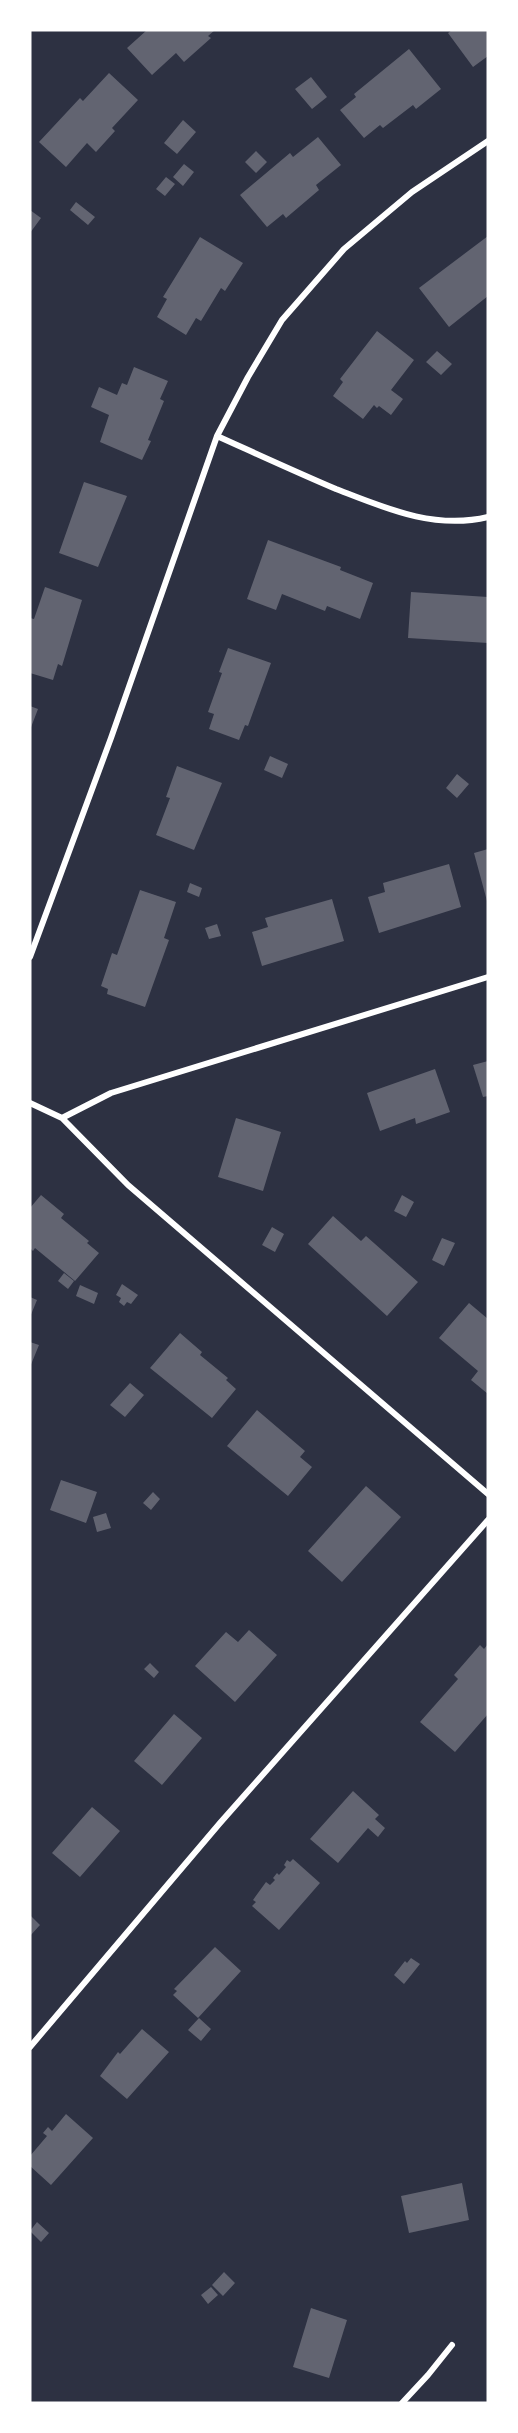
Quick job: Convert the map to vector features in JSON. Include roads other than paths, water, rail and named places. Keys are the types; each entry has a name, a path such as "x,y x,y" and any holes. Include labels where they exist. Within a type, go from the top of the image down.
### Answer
{"street":[{"path":"30,957 111,738 217,436 248,377 282,320 344,249 412,192 488,141"},
{"path":"217,436 307,477 392,511 453,522 488,517"},
{"path":"62,1118 111,1093 488,977"},
{"path":"30,1103 62,1118 128,1185 488,1494"},
{"path":"30,2047 228,1815 488,1520"},
{"path":"402,2403 452,2345"}]}
